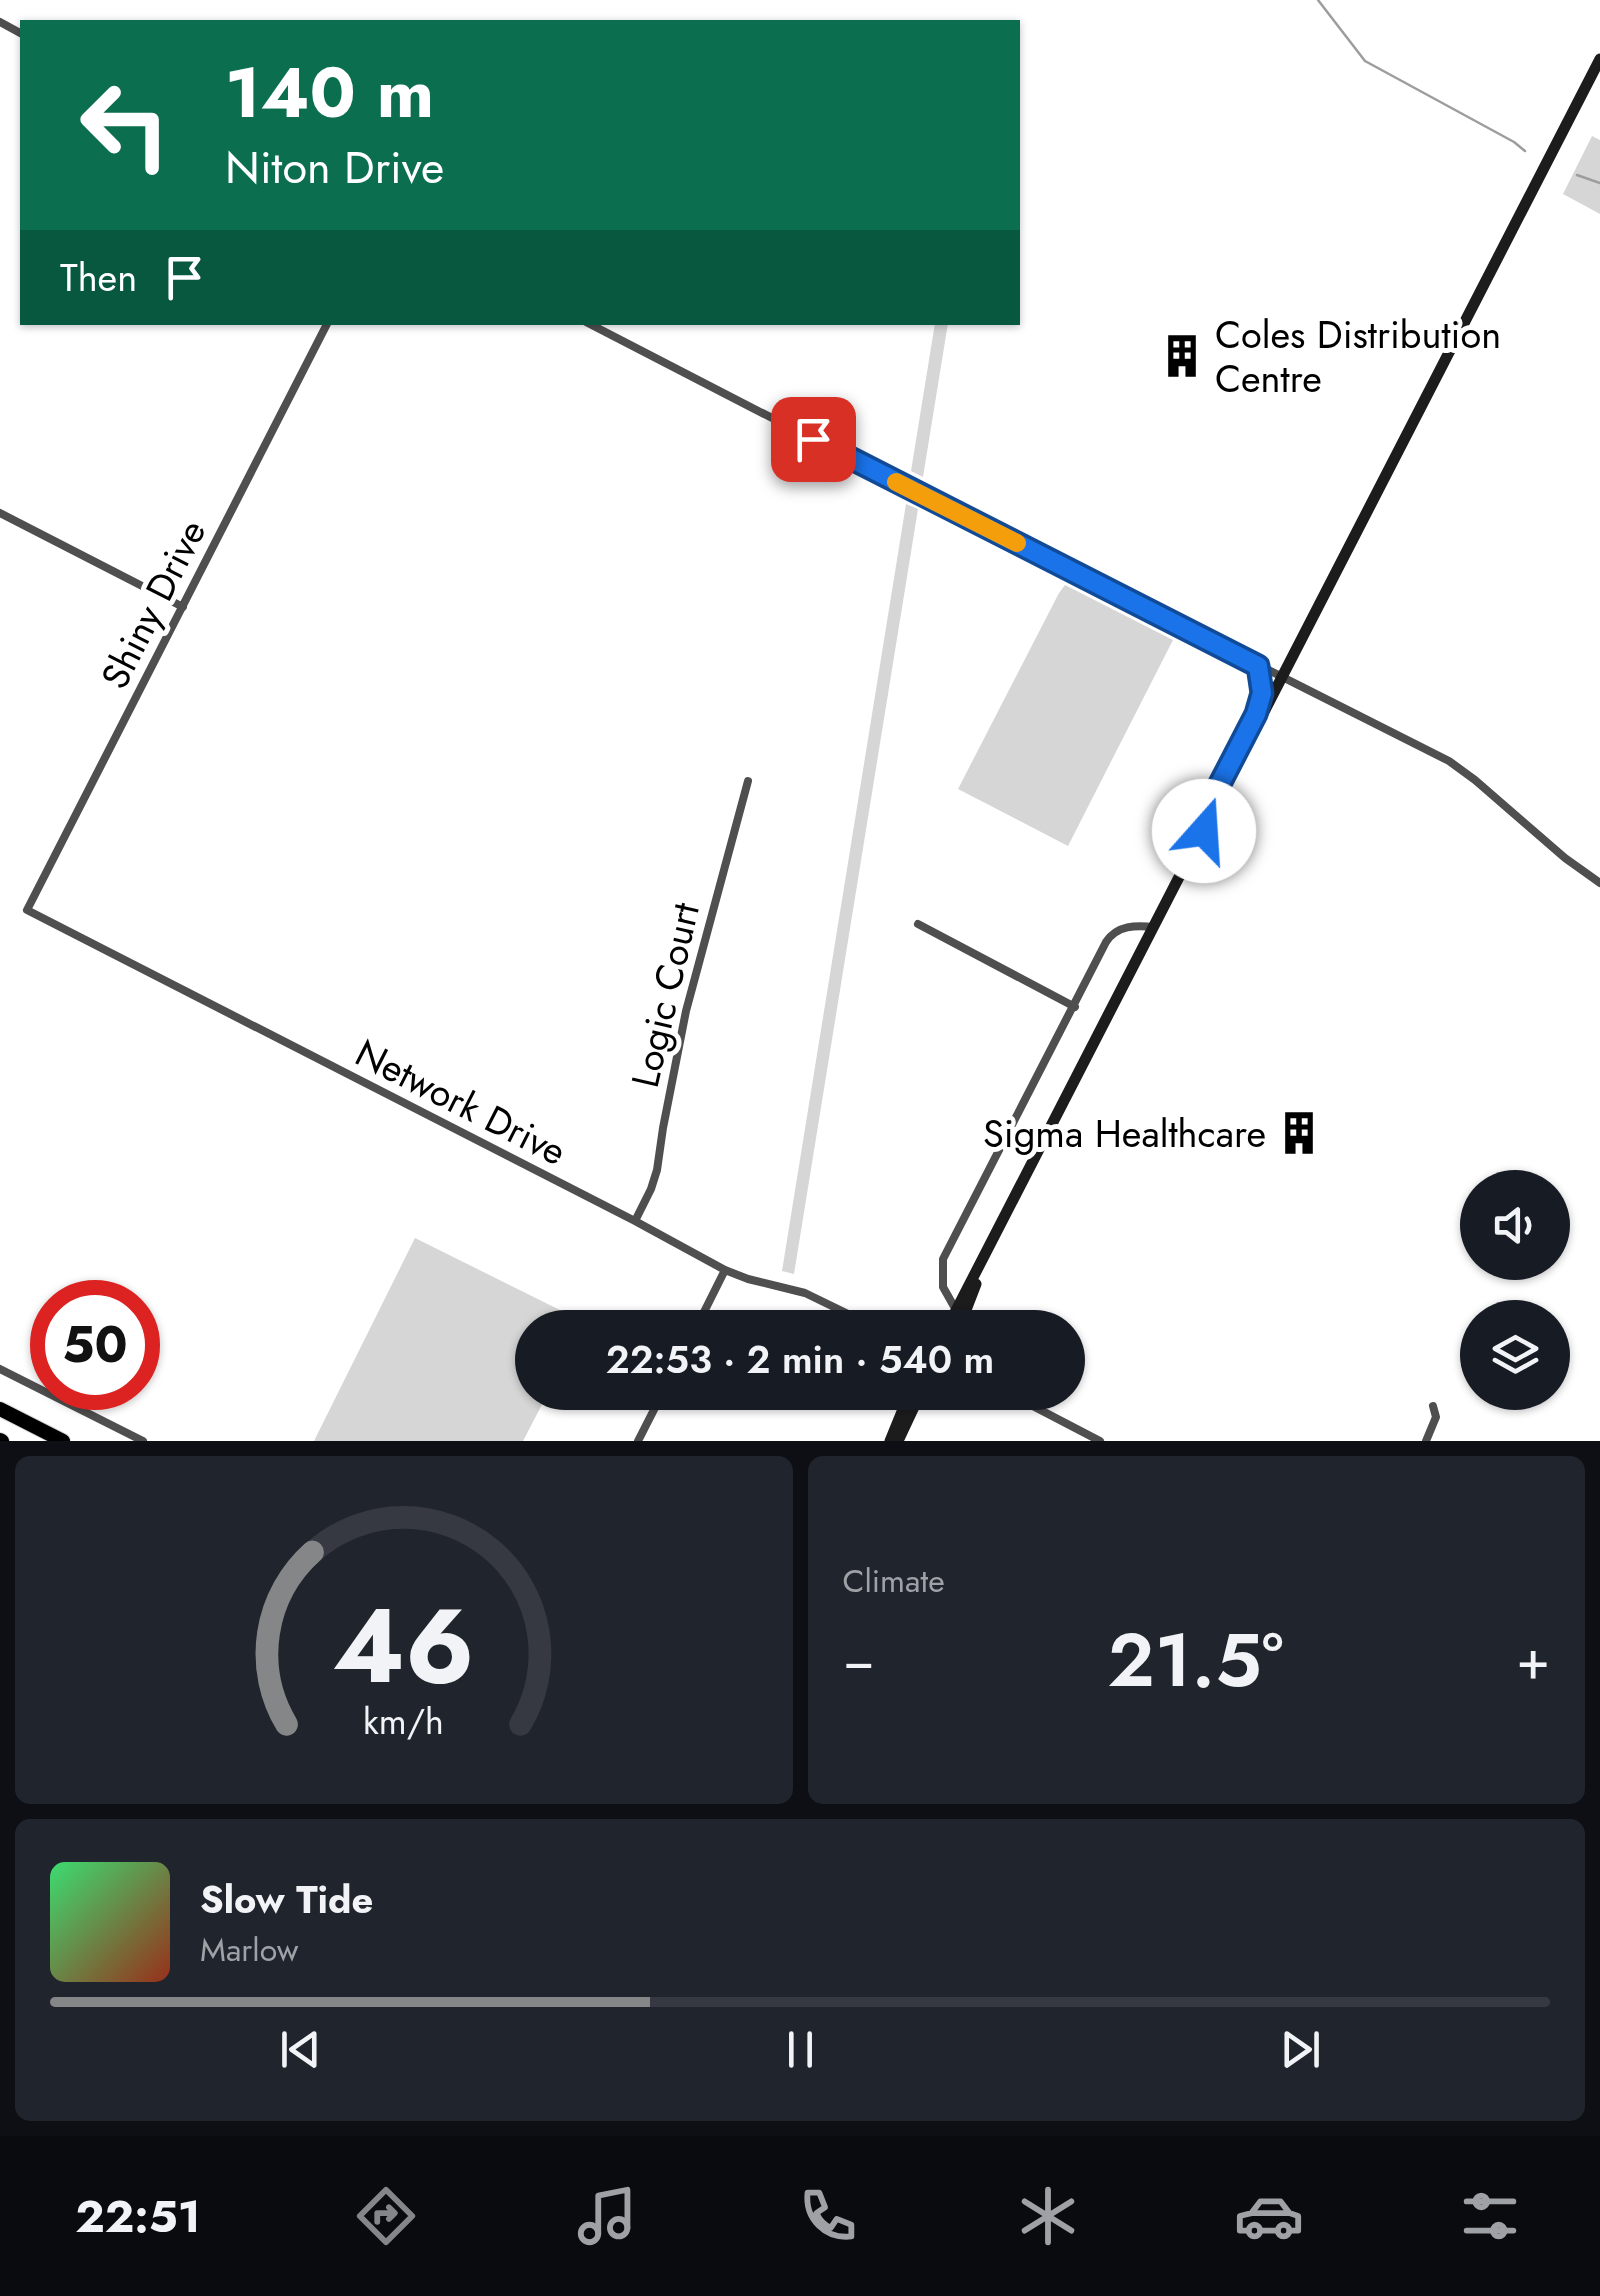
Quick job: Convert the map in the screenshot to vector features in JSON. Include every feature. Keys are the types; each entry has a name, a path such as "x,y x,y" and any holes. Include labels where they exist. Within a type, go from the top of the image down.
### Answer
{"highway":[{"path":"0,1409 62,1441"}],"main road":[{"path":"956,1310 1600,60"},
{"path":"1204,831 1212,799 1256,714 1262,693 1258,666"},
{"path":"966,1310 987,1252"},
{"path":"893,1441 904,1410"},
{"path":"893,1441 912,1410"}],"street":[{"name":"Shiny Drive","path":"27,910 326,325"},
{"path":"592,325 1449,761 1600,883"},
{"path":"0,513 183,606"},
{"name":"Logic Court","path":"635,1221 657,1170 686,1011 748,781"},
{"name":"Network Drive","path":"27,910 726,1270 748,1280 816,1298 840,1310"},
{"path":"918,924 1075,1006"},
{"path":"956,1310 942,1287 943,1259 1112,934 1138,925 1154,927"},
{"path":"705,1310 726,1270"},
{"path":"0,1369 143,1441"},
{"path":"1426,1441 1436,1416 1432,1406"},
{"path":"638,1441 653,1410"},
{"path":"1041,1410 1100,1441"}],"shaded area":[{"path":"1592,136 1600,140 1600,214 1563,194"},
{"path":"935,325 948,325 923,477 911,471"},
{"path":"906,504 918,509 794,1274 782,1271"},
{"path":"1065,585 1173,640 1068,846 958,789"},
{"path":"415,1238 560,1310 515,1310 515,1410 539,1410 523,1441 314,1441"}],"waterway":[{"path":"1318,0 1365,61 1525,151"},
{"path":"1577,175 1600,183"}],"slow traffic":[{"path":"896,482 1017,543"}],"place":[{"name":"Coles Distribution Centre","path":"1182,356"},
{"name":"Sigma Healthcare","path":"1299,1133"}],"route":[{"path":"813,439 1258,666 1262,693 1256,714 1212,799 1204,831"}]}
